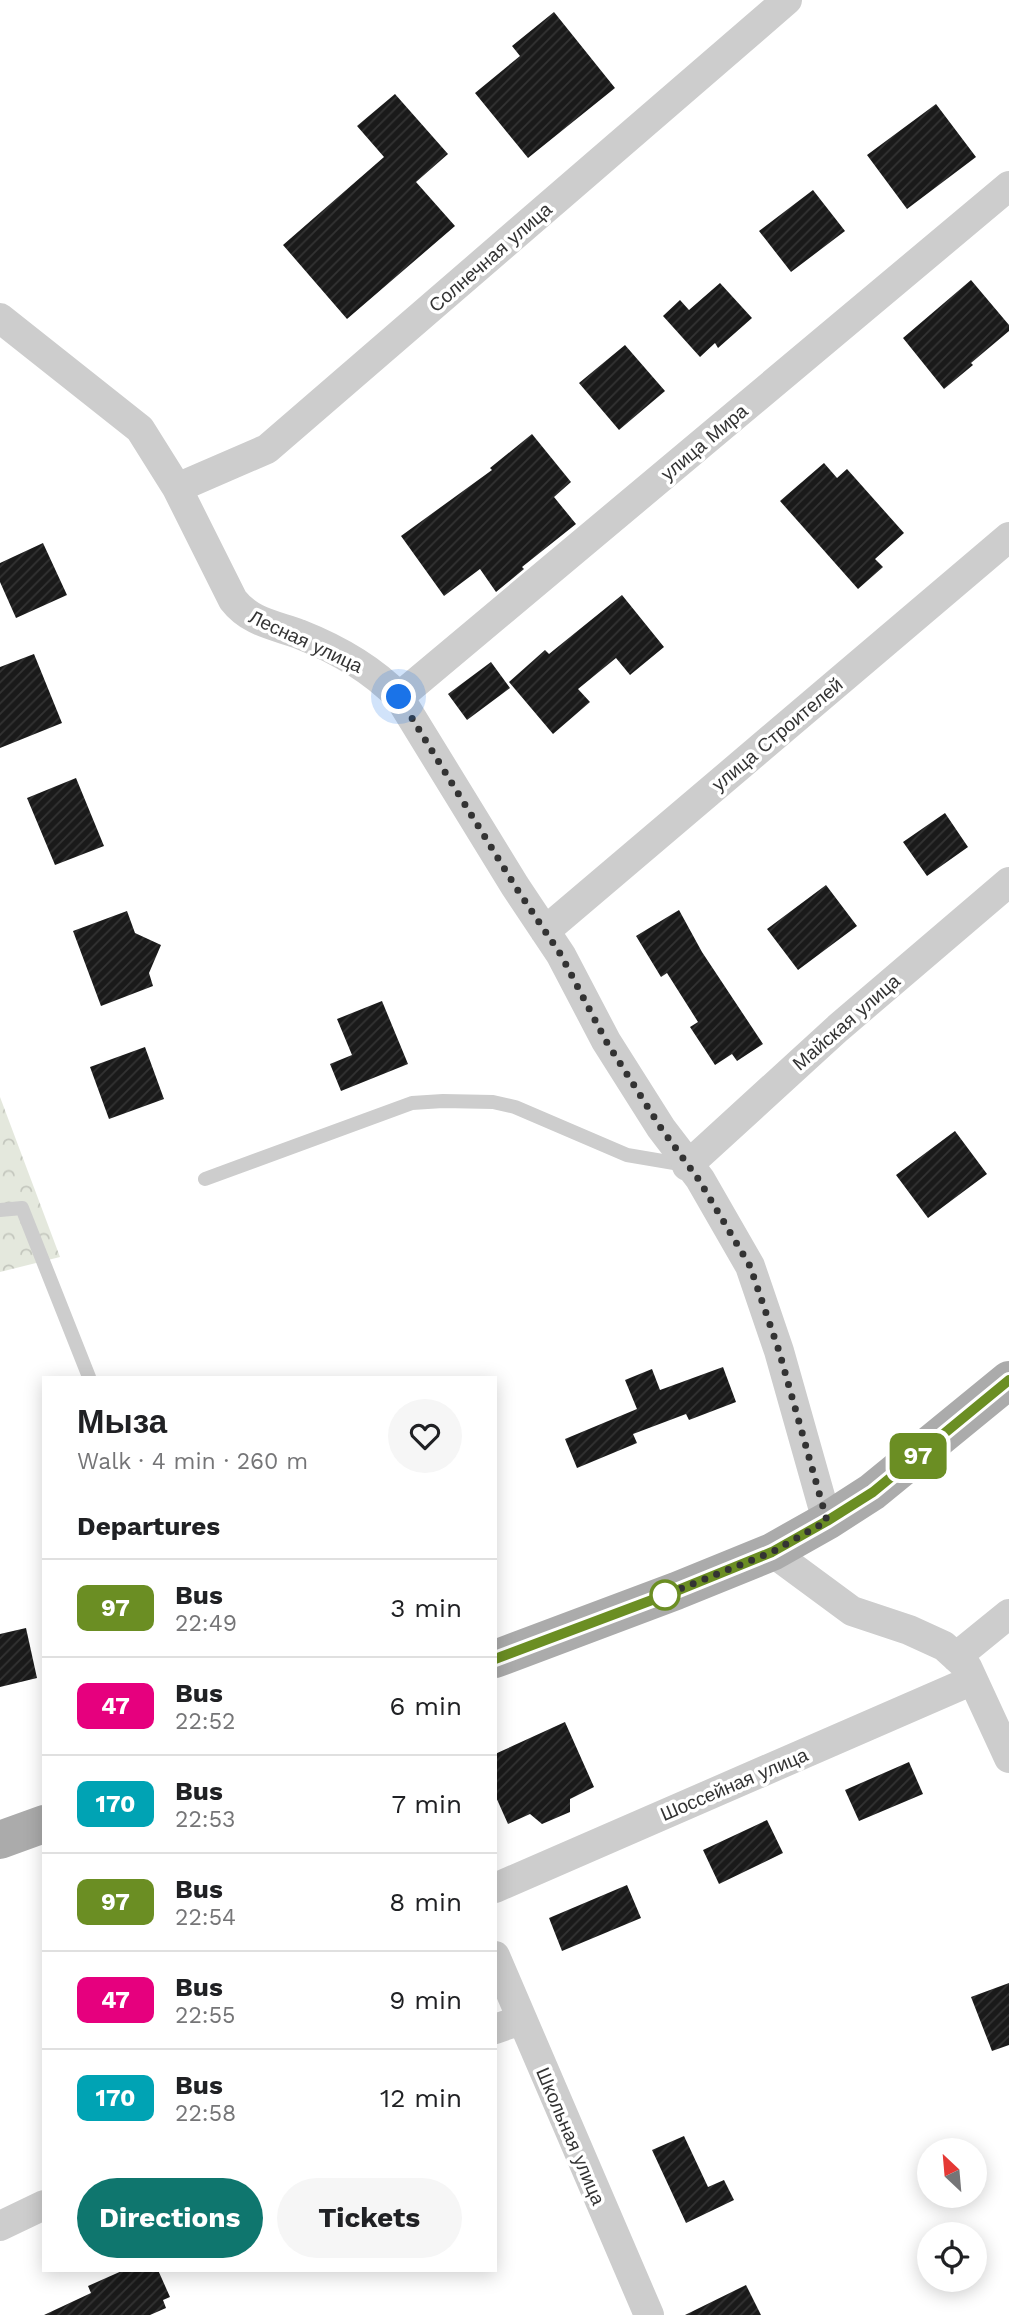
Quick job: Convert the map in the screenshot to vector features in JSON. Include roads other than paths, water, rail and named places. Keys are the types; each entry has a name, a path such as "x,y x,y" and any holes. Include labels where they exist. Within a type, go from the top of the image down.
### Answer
{"main road":[{"path":"497,1658 772,1552 873,1492 1009,1380"},
{"path":"0,1840 42,1825"}],"street":[{"name":"Солнечная улица","path":"177,488 267,449 787,0"},
{"name":"улица Мира","path":"399,697 1009,186"},
{"name":"Лесная улица","path":"0,318 140,429 177,488 233,600 241,610 270,626 298,634 355,659 385,681 399,697 515,886 561,955 606,1041 687,1166 699,1180 750,1266 779,1351 827,1521"},
{"name":"улица Строителей","path":"545,931 1009,537"},
{"name":"Майская улица","path":"687,1166 838,1028 1009,882"},
{"path":"772,1552 852,1611 909,1630 944,1646 965,1669 1009,1758"},
{"name":"Шоссейная улица","path":"497,1887 965,1669 1009,1614"},
{"name":"Школьная улица","path":"497,1966 508,2024 649,2315"},
{"path":"0,2226 42,2206"}],"lane":[{"path":"205,1179 412,1103 443,1101 493,1102 515,1107 627,1155 687,1166"},
{"path":"0,1210 22,1208 89,1376"}]}
